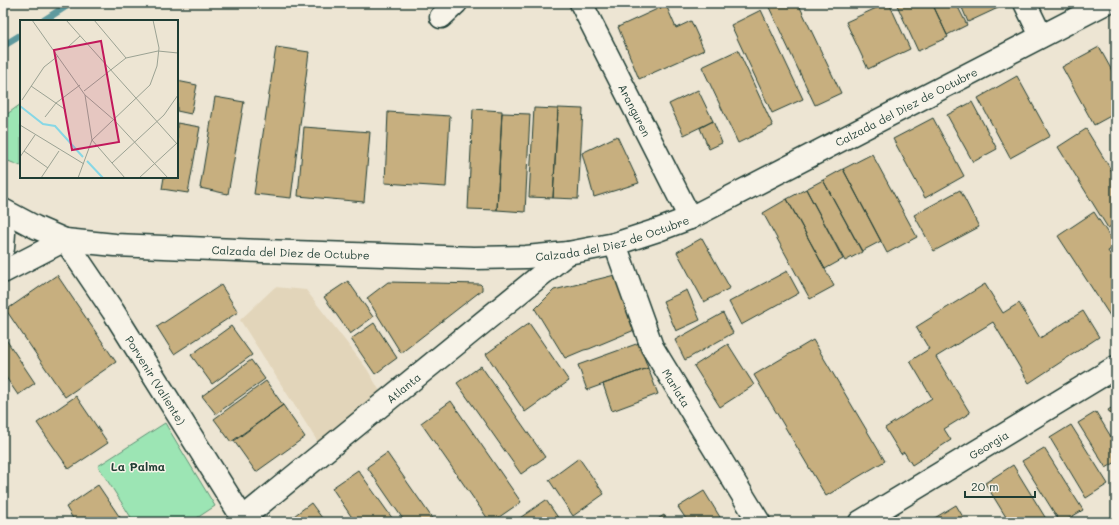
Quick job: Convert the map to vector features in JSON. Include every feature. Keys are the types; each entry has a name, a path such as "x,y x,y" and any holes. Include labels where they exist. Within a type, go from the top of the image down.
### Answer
{"main road":[{"name":"Aranguren","path":"581,3 690,218"},
{"path":"1025,3 1041,36"},
{"name":"Calzada del Diez de Octubre","path":"65,240 115,245 200,249 474,258 526,257 568,253 615,244 690,218 1106,3"},
{"path":"3,210 35,227 65,240"},
{"path":"3,230 3,248"},
{"path":"3,272 65,240"},
{"name":"Porvenir (Valiente)","path":"65,240 113,311 242,521"},
{"name":"Marlata","path":"615,244 652,347 759,522"},
{"name":"Atlanta","path":"242,521 568,253"},
{"name":"Georgia","path":"860,522 1116,367"}],"shaded area":[{"path":"275,287 306,290 367,369 381,393 321,447 240,320"}],"green space":[{"path":"20,105 20,166 3,159 3,117"},
{"path":"165,423 215,506 191,522 134,522 98,466"}],"building":[{"path":"767,3 798,3 841,93 815,105"},
{"path":"889,3 910,49 868,69 846,22"},
{"path":"896,3 932,3 948,37 918,51"},
{"path":"932,3 956,3 967,25 947,35"},
{"path":"960,3 995,3 998,8 968,22"},
{"path":"666,5 676,28 691,21 704,50 639,79 618,27"},
{"path":"761,10 803,99 772,113 731,25"},
{"path":"276,47 309,52 291,198 254,194"},
{"path":"1099,47 1116,78 1116,113 1094,125 1062,67"},
{"path":"738,50 773,126 738,143 702,67"},
{"path":"1017,76 1050,136 1010,158 978,98"},
{"path":"178,81 197,85 191,114 178,111"},
{"path":"698,90 713,121 684,135 669,104"},
{"path":"215,97 244,102 228,194 200,188"},
{"path":"972,102 997,149 973,162 947,115"},
{"path":"534,108 558,109 553,198 529,197"},
{"path":"558,108 583,109 578,199 553,198"},
{"path":"473,109 502,111 497,210 468,209"},
{"path":"388,112 450,116 446,187 385,183"},
{"path":"502,113 530,114 525,212 497,210"},
{"path":"933,118 964,176 925,198 893,139"},
{"path":"713,121 722,143 709,149 700,128"},
{"path":"178,123 200,127 188,193 162,189 164,178 178,178"},
{"path":"304,127 370,132 364,202 298,196"},
{"path":"1086,129 1116,178 1116,223 1108,228 1058,147"},
{"path":"617,136 639,183 594,197 582,153"},
{"path":"872,154 917,237 887,253 843,169"},
{"path":"843,169 881,241 862,251 823,180"},
{"path":"823,180 862,252 845,261 806,189"},
{"path":"806,189 843,259 825,269 787,199"},
{"path":"960,190 979,227 934,251 914,215"},
{"path":"787,199 834,286 810,299 763,213"},
{"path":"1094,212 1116,246 1108,251 1116,263 1116,325 1058,236"},
{"path":"702,238 730,288 704,302 677,252"},
{"path":"787,271 799,293 741,325 729,302"},
{"path":"619,274 637,329 565,358 535,309 554,290"},
{"path":"57,275 116,362 65,397 6,310"},
{"path":"348,281 373,317 350,334 324,297"},
{"path":"388,282 480,284 482,286 482,290 401,353 367,298"},
{"path":"985,284 1003,313 1019,303 1040,338 1083,311 1099,337 1029,383 993,322 936,357 970,413 944,429 951,440 912,465 904,452 901,454 885,428 932,398 910,361 929,349 916,327"},
{"path":"221,285 238,312 174,354 157,327"},
{"path":"687,290 700,320 676,331 663,301"},
{"path":"723,313 733,333 685,360 675,340"},
{"path":"374,323 397,358 375,374 351,339"},
{"path":"529,323 569,381 525,412 486,354"},
{"path":"231,326 252,355 212,384 191,355"},
{"path":"3,335 35,383 18,395 3,373"},
{"path":"813,340 885,461 826,496 754,375"},
{"path":"639,343 648,368 587,390 578,365"},
{"path":"728,344 754,385 720,407 694,366"},
{"path":"251,360 265,379 216,414 202,396"},
{"path":"481,366 545,457 521,474 457,383"},
{"path":"648,368 658,394 612,411 603,384"},
{"path":"266,381 283,405 231,442 214,419"},
{"path":"76,396 108,443 69,469 37,423"},
{"path":"451,401 521,502 492,522 490,522 421,423"},
{"path":"283,405 305,437 256,472 234,441"},
{"path":"1116,405 1116,423 1108,410"},
{"path":"1096,412 1116,445 1116,462 1106,468 1078,423"},
{"path":"1071,425 1108,484 1086,498 1050,438"},
{"path":"1044,448 1083,510 1063,522 1060,522 1022,461"},
{"path":"387,453 435,522 405,522 367,467"},
{"path":"579,458 604,494 573,516 549,480"},
{"path":"1013,465 1048,522 1009,522 985,483"},
{"path":"358,470 395,522 355,522 332,488"},
{"path":"98,485 123,522 75,522 66,507"},
{"path":"704,491 723,522 688,522 678,507"},
{"path":"546,500 561,522 514,522"},
{"path":"311,503 325,522 286,522"},
{"path":"956,505 966,522 935,522 933,519"},
{"path":"664,515 668,522 653,522"}],"waterway":[{"path":"45,20 71,3"},
{"path":"3,46 20,36"}],"district":[{"name":"La Palma","path":"138,466"}]}
